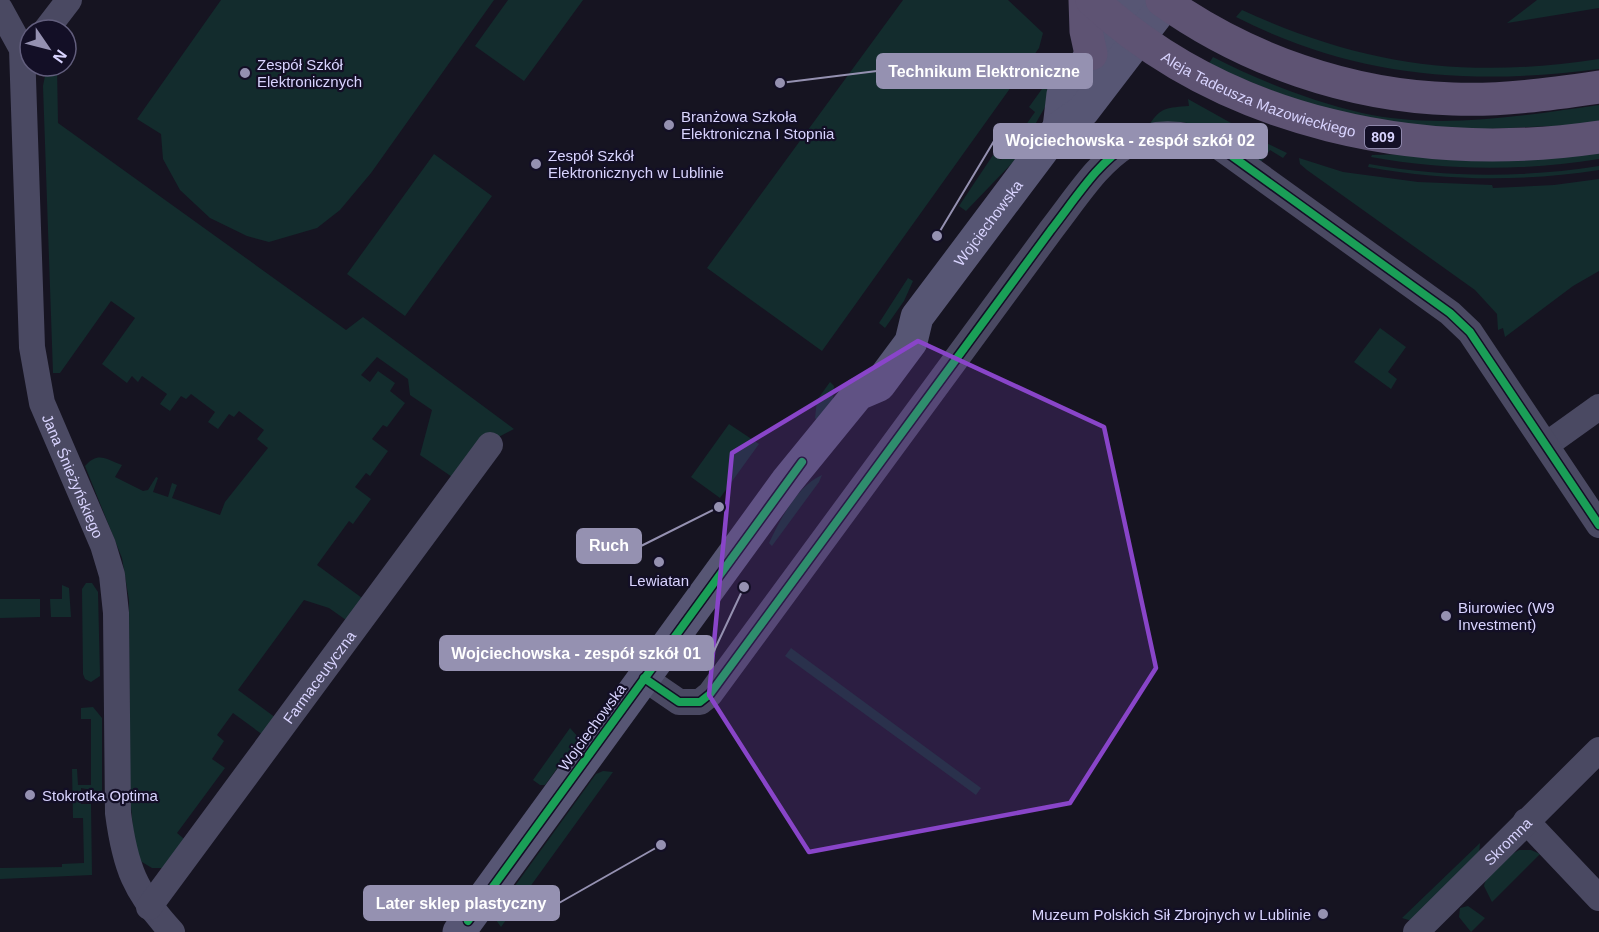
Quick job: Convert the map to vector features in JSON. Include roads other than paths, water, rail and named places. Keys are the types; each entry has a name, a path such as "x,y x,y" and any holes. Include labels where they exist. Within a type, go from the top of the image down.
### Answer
{"main road":[{"path":"1085,0 1086,31 1091,54"},
{"name":"809","path":"1092,0 1130,19"},
{"path":"1207,0 1219,36"},
{"path":"1165,1 1219,36 1311,74 1367,89 1409,96 1488,99 1599,87"},
{"name":"Aleja Tadeusza Mazowieckiego","path":"1130,19 1195,73 1247,97 1298,116 1368,134 1428,143 1475,146 1538,144 1599,136"}],"street":[{"path":"55,18 69,0"},
{"name":"Wojciechowska","path":"1059,128 1063,94 1091,54 1130,19 1165,1"},
{"name":"Jana Śnieżyńskiego","path":"0,9 18,35"},
{"name":"Wojciechowska","path":"459,932 788,481 858,394 863,372 896,329 917,317 1059,128 1083,111 1130,19"},
{"name":"Jana Śnieżyńskiego","path":"27,78 32,347 42,403 103,545 110,567 116,613 118,813 128,867 149,908 172,932"},
{"path":"644,678 679,702 700,702 710,694 1102,164 1133,140 1149,136 1167,134 1195,138 1225,150 1450,313 1470,332 1599,525"},
{"path":"1546,445 1599,407"},
{"name":"Farmaceutyczna","path":"149,908 490,445"},
{"name":"Skromna","path":"1416,932 1599,750"},
{"path":"1526,821 1599,898"}],"place":[{"name":"Zespół Szkół Elektronicznych","path":"245,73"},
{"name":"Technikum Elektroniczne","path":"780,83"},
{"name":"Branżowa Szkoła Elektroniczna I Stopnia","path":"669,125"},
{"name":"Zespół Szkół Elektronicznych w Lublinie","path":"536,164"},
{"name":"Wojciechowska - zespół szkół 02","path":"937,236"},
{"name":"Ruch","path":"719,507"},
{"name":"Lewiatan","path":"659,562"},
{"name":"Wojciechowska - zespół szkół 01","path":"744,587"},
{"name":"Biurowiec (W9 Investment)","path":"1446,616"},
{"name":"Stokrotka Optima","path":"30,795"},
{"name":"Later sklep plastyczny","path":"661,845"},
{"name":"Muzeum Polskich Sił Zbrojnych w Lublinie","path":"1323,914"}]}
